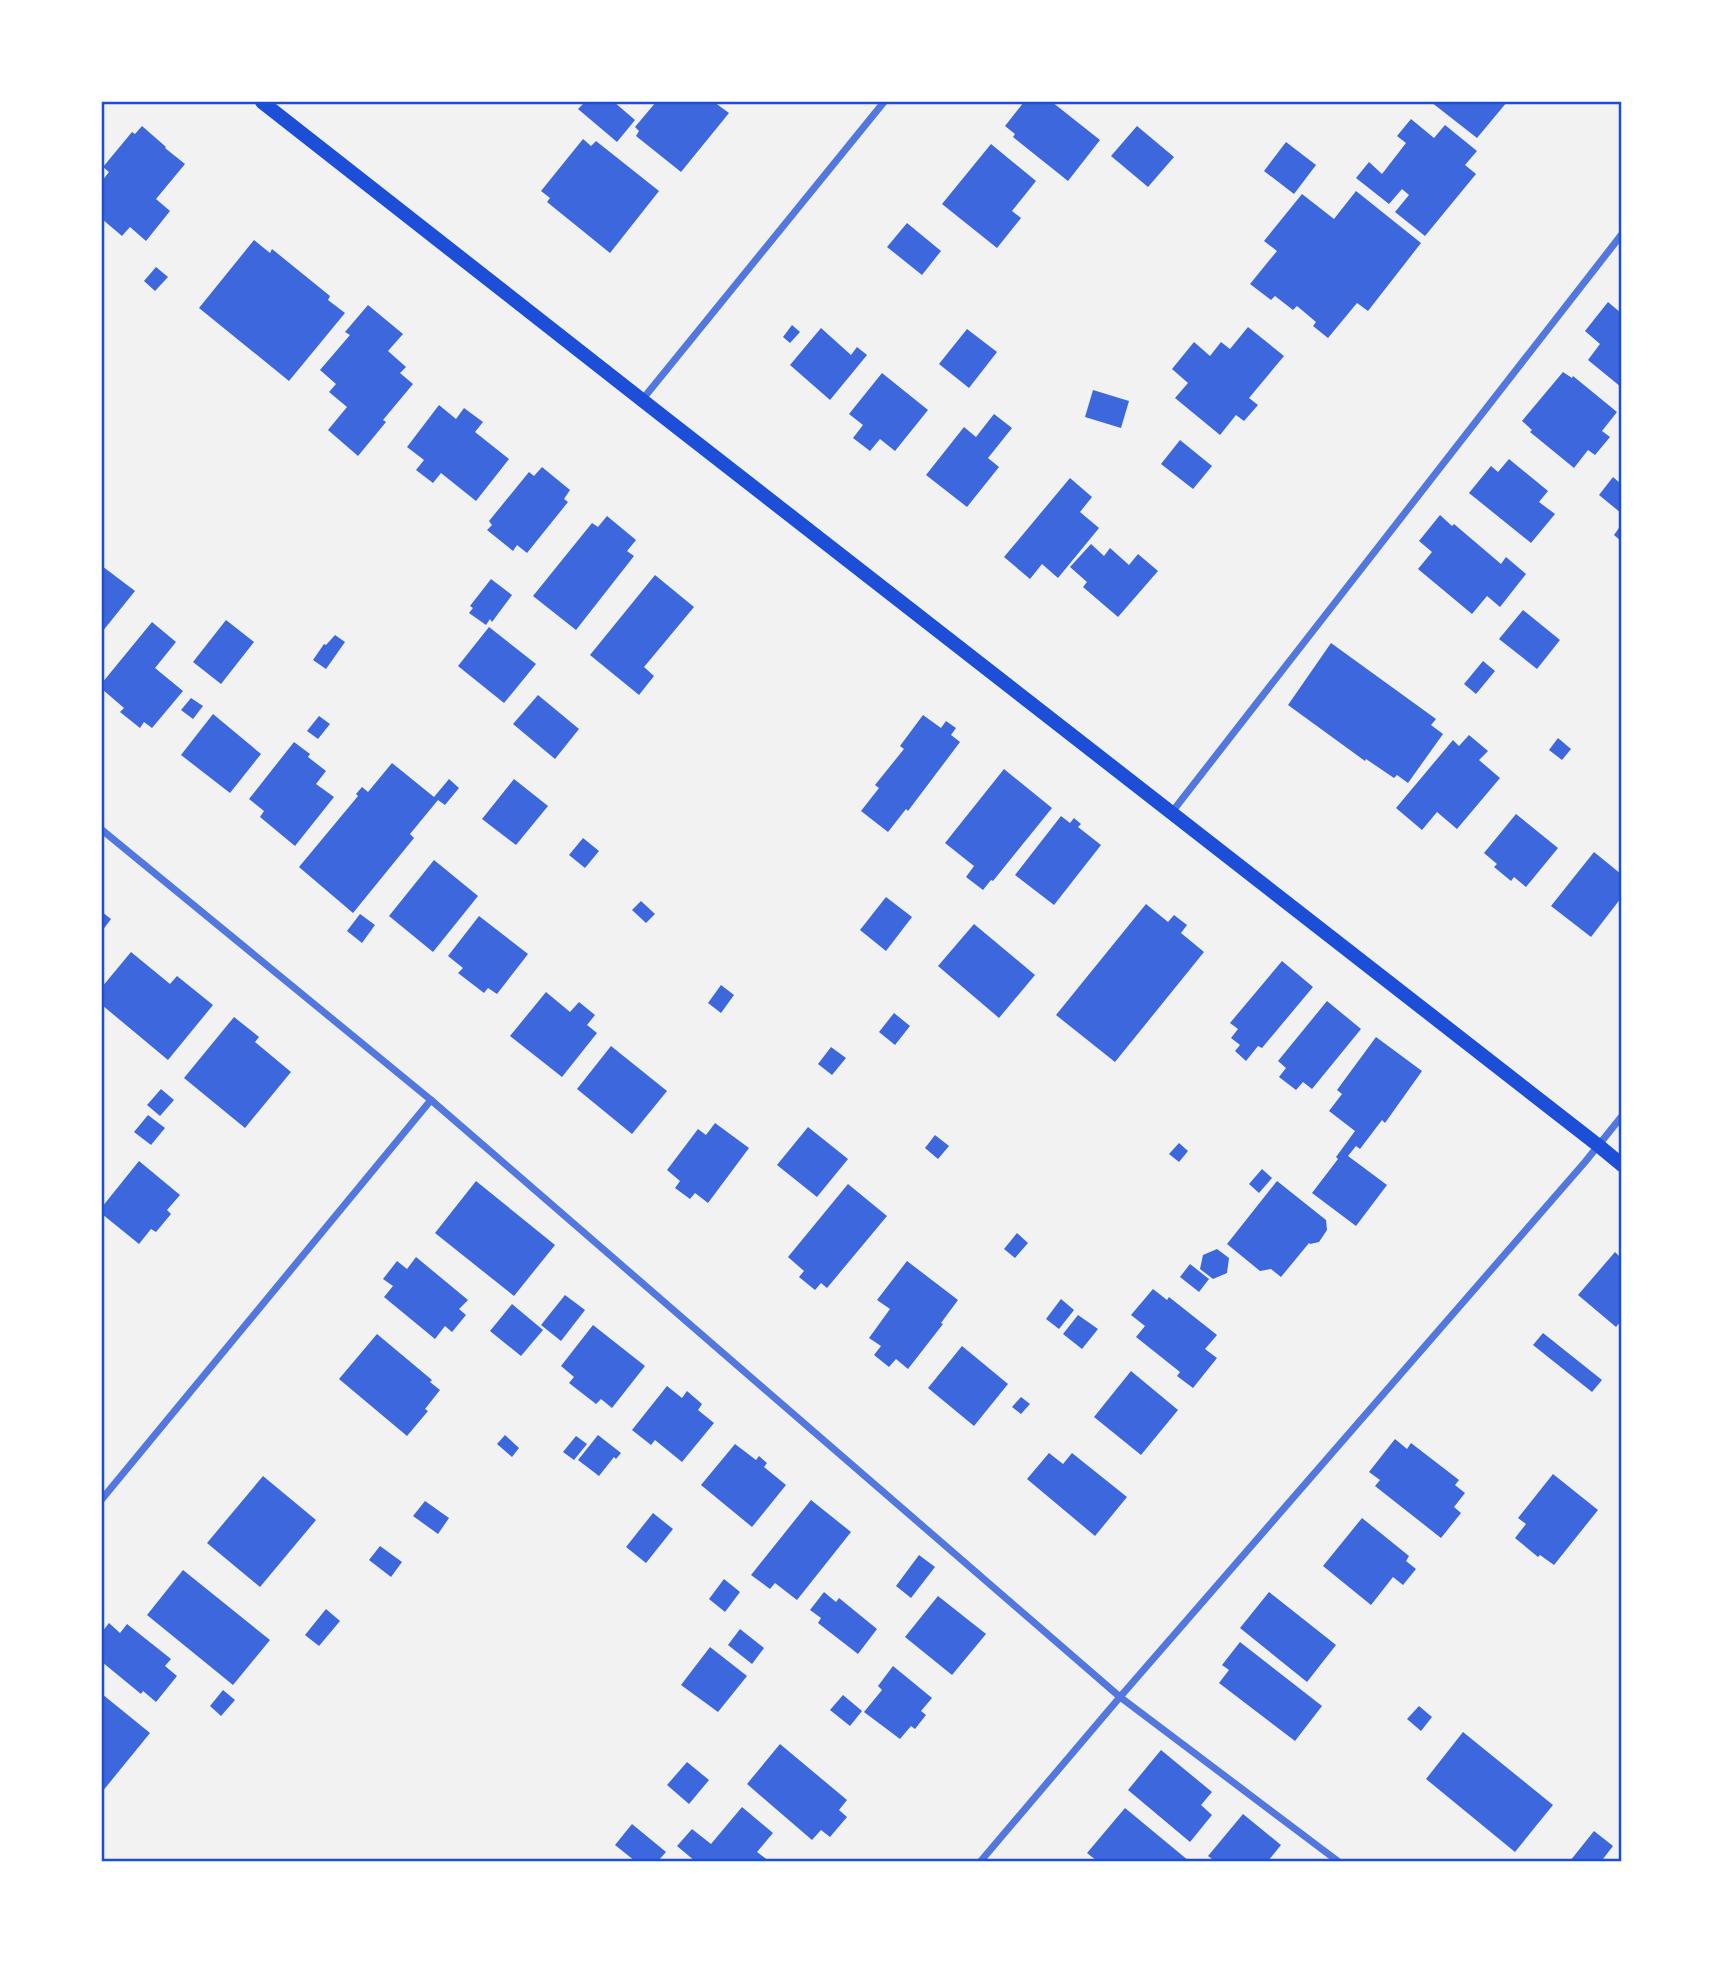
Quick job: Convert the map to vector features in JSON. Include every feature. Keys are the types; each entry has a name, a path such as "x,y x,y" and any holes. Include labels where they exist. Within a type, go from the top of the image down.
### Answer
{"main road":[{"path":"262,102 641,401 1622,1165"}],"street":[{"path":"641,401 884,102"},
{"path":"1172,812 1622,234"},
{"path":"102,830 431,1100 1120,1697 1339,1861"},
{"path":"102,1499 431,1100"},
{"path":"980,1861 1599,1146 1622,1116"}],"building":[{"path":"585,102 614,102 635,120 617,142 578,109"},
{"path":"656,102 714,102 729,113 681,172 636,136 639,131 635,127"},
{"path":"1024,102 1052,102 1100,140 1068,181 1013,137 1015,134 1005,126"},
{"path":"1431,102 1507,102 1477,138"},
{"path":"1411,119 1434,138 1445,125 1477,151 1465,165 1476,174 1425,236 1395,212 1409,195 1402,189 1389,204 1356,178 1369,162 1382,174 1406,143 1397,136"},
{"path":"142,126 185,164 156,199 170,211 146,241 130,227 122,236 102,219 102,181 109,172 103,167 132,132 135,134"},
{"path":"1137,126 1174,157 1148,187 1111,156"},
{"path":"583,139 591,146 596,141 659,191 610,253 547,202 550,198 541,191"},
{"path":"1286,142 1316,165 1294,194 1264,171"},
{"path":"991,144 1036,181 1012,211 1021,218 997,248 942,204"},
{"path":"1356,191 1421,243 1368,311 1357,303 1328,338 1313,326 1316,322 1297,306 1293,310 1275,296 1271,300 1250,284 1277,251 1264,241 1302,194 1334,219"},
{"path":"907,223 941,251 922,275 887,247"},
{"path":"254,240 270,253 272,249 330,296 328,300 345,313 289,381 199,308"},
{"path":"156,267 168,277 155,291 144,281"},
{"path":"1608,302 1621,313 1621,387 1588,360 1600,344 1585,331"},
{"path":"368,305 403,334 388,351 406,367 400,373 413,384 358,456 328,430 347,407 329,392 336,384 320,370 350,335 345,332"},
{"path":"792,325 800,332 790,343 783,337"},
{"path":"1248,327 1284,356 1249,398 1258,405 1244,421 1236,415 1220,435 1175,398 1188,383 1172,369 1194,342 1210,356 1221,342 1230,349"},
{"path":"821,328 851,355 857,347 867,355 830,400 790,365"},
{"path":"967,329 997,352 969,388 939,364"},
{"path":"1563,372 1572,378 1573,376 1617,412 1602,431 1610,437 1595,455 1588,450 1574,468 1530,432 1532,430 1522,421"},
{"path":"882,373 928,410 895,451 880,439 870,451 853,438 863,425 849,414"},
{"path":"1093,390 1129,401 1121,428 1085,417"},
{"path":"439,405 456,419 464,408 483,422 475,432 509,459 476,501 441,473 433,483 416,470 424,460 407,447"},
{"path":"994,414 1012,428 988,458 999,467 967,507 926,475 964,427 976,437"},
{"path":"1180,440 1212,466 1193,489 1161,464"},
{"path":"1509,459 1548,491 1539,502 1555,514 1531,543 1469,493 1491,466 1498,472"},
{"path":"542,467 570,490 564,499 568,502 527,553 517,545 513,551 487,530 492,525 489,521 529,472 534,476"},
{"path":"1613,477 1621,484 1621,513 1599,495"},
{"path":"1070,478 1092,497 1080,512 1099,528 1058,578 1042,564 1030,579 1004,557"},
{"path":"1440,515 1501,564 1506,557 1526,574 1500,607 1487,596 1472,614 1418,569 1432,552 1419,541"},
{"path":"607,516 636,540 627,551 634,556 576,630 533,596 592,523 598,527"},
{"path":"1621,525 1621,541 1614,535"},
{"path":"1091,544 1104,556 1110,548 1129,565 1138,554 1158,571 1118,617 1083,587 1087,582 1070,567"},
{"path":"102,566 135,591 102,632"},
{"path":"655,575 694,607 644,667 654,676 639,695 590,655"},
{"path":"491,579 512,595 492,622 490,619 486,625 469,613 473,608 470,606"},
{"path":"1523,610 1560,640 1537,669 1499,639"},
{"path":"226,620 254,642 221,684 193,662"},
{"path":"152,622 176,642 155,668 183,691 152,728 144,722 140,728 120,712 124,708 102,689 102,683"},
{"path":"489,627 536,664 504,703 458,666"},
{"path":"335,635 345,642 326,669 313,660 324,644"},
{"path":"1331,643 1436,719 1431,725 1443,734 1408,783 1397,775 1394,778 1366,759 1365,761 1288,705"},
{"path":"1483,661 1495,671 1476,694 1464,684"},
{"path":"538,695 579,729 555,759 513,724"},
{"path":"191,698 203,706 193,719 181,710"},
{"path":"213,714 261,754 230,793 181,755"},
{"path":"923,715 941,728 946,721 956,728 951,735 960,742 908,811 906,809 888,832 861,811 879,788 875,785 904,749 900,746"},
{"path":"319,716 330,724 318,739 307,731"},
{"path":"1469,735 1488,751 1479,760 1500,778 1457,829 1437,812 1422,830 1396,808 1453,740 1459,746"},
{"path":"1558,738 1571,749 1562,760 1549,750"},
{"path":"294,742 326,771 316,784 334,797 295,846 260,817 264,811 249,799"},
{"path":"392,763 434,797 449,779 459,788 445,805 438,800 410,834 414,838 353,913 299,867 358,796 356,794 362,787 368,792"},
{"path":"1004,769 1052,808 983,890 966,877 974,866 945,843"},
{"path":"514,779 548,806 516,845 482,819"},
{"path":"1516,814 1558,848 1526,887 1514,877 1511,881 1494,867 1497,864 1484,853"},
{"path":"1061,816 1070,823 1074,818 1081,824 1078,827 1101,845 1054,905 1015,875"},
{"path":"583,838 599,851 585,868 569,855"},
{"path":"1594,852 1621,874 1621,898 1591,937 1551,906"},
{"path":"434,860 478,896 433,952 389,916"},
{"path":"886,897 912,917 886,951 860,930"},
{"path":"641,901 655,914 646,923 632,910"},
{"path":"1146,904 1168,922 1174,915 1187,925 1181,933 1204,952 1115,1062 1056,1015"},
{"path":"102,912 111,919 102,931"},
{"path":"360,914 375,925 362,943 347,931"},
{"path":"479,916 528,954 497,994 488,988 484,993 458,973 463,968 448,956"},
{"path":"974,924 1035,975 999,1018 938,966"},
{"path":"131,952 170,984 177,976 213,1005 168,1060 102,1005 102,987"},
{"path":"1282,961 1313,987 1262,1048 1258,1046 1246,1061 1235,1051 1240,1045 1231,1038 1238,1029 1230,1023"},
{"path":"721,985 734,995 721,1013 708,1003"},
{"path":"546,992 570,1012 579,1002 595,1015 587,1025 597,1033 562,1077 510,1036"},
{"path":"1327,1001 1361,1029 1312,1089 1303,1082 1296,1090 1279,1077 1286,1068 1278,1061"},
{"path":"894,1013 910,1026 895,1045 879,1032"},
{"path":"234,1017 259,1037 255,1042 291,1072 245,1128 184,1078"},
{"path":"1376,1037 1422,1071 1385,1123 1382,1120 1360,1149 1356,1146 1348,1156 1387,1185 1356,1226 1312,1193 1355,1131 1329,1111 1342,1094 1337,1090"},
{"path":"611,1046 667,1091 632,1134 577,1089"},
{"path":"831,1047 846,1058 832,1075 818,1064"},
{"path":"161,1089 174,1100 160,1116 147,1105"},
{"path":"148,1115 165,1128 151,1145 134,1132"},
{"path":"715,1123 749,1148 708,1203 695,1193 690,1199 675,1188 680,1181 667,1170 698,1129 706,1135"},
{"path":"808,1127 848,1159 817,1197 777,1165"},
{"path":"935,1135 949,1146 938,1159 925,1148"},
{"path":"1179,1143 1188,1151 1179,1162 1169,1154"},
{"path":"139,1161 180,1195 167,1210 171,1214 156,1232 151,1229 139,1244 102,1214 102,1207"},
{"path":"1262,1169 1272,1178 1259,1193 1249,1184"},
{"path":"476,1181 555,1245 514,1296 435,1233"},
{"path":"1277,1181 1326,1220 1327,1230 1319,1242 1309,1243 1281,1277 1271,1269 1260,1271 1227,1244"},
{"path":"848,1184 887,1216 827,1288 821,1283 815,1290 799,1277 804,1271 788,1257"},
{"path":"1017,1233 1028,1243 1015,1258 1004,1249"},
{"path":"1217,1249 1229,1258 1227,1273 1213,1279 1200,1269 1203,1255"},
{"path":"1615,1252 1621,1258 1621,1321 1616,1327 1578,1295"},
{"path":"416,1257 468,1300 459,1309 466,1315 452,1332 445,1326 435,1339 384,1297 393,1286 383,1279 397,1261 407,1269"},
{"path":"907,1261 958,1300 908,1369 896,1359 889,1367 874,1355 881,1346 869,1338 890,1309 877,1300"},
{"path":"1190,1264 1209,1279 1199,1292 1180,1277"},
{"path":"1153,1289 1167,1300 1169,1297 1217,1335 1205,1349 1217,1358 1193,1388 1177,1376 1180,1372 1136,1337 1145,1326 1131,1315"},
{"path":"565,1295 585,1310 561,1341 541,1325"},
{"path":"1061,1299 1074,1310 1059,1329 1046,1319"},
{"path":"512,1304 543,1330 521,1356 490,1331"},
{"path":"1078,1315 1098,1329 1082,1349 1063,1334"},
{"path":"593,1325 645,1366 612,1408 601,1399 596,1404 569,1383 574,1377 561,1366"},
{"path":"1543,1333 1602,1380 1592,1392 1533,1345"},
{"path":"377,1334 432,1380 430,1382 440,1390 425,1409 428,1411 407,1436 339,1379"},
{"path":"962,1346 1008,1384 974,1426 928,1388"},
{"path":"1131,1371 1178,1410 1141,1455 1094,1417"},
{"path":"667,1386 682,1398 687,1391 702,1404 698,1410 714,1423 682,1462 655,1440 651,1445 632,1430"},
{"path":"1021,1397 1030,1404 1021,1414 1012,1407"},
{"path":"505,1435 519,1448 512,1457 497,1444"},
{"path":"598,1435 621,1453 616,1459 614,1457 599,1476 578,1460"},
{"path":"576,1436 587,1444 574,1460 563,1452"},
{"path":"1395,1439 1407,1449 1411,1443 1459,1480 1455,1485 1465,1493 1454,1507 1461,1513 1441,1538 1375,1486 1380,1480 1369,1472"},
{"path":"735,1444 756,1460 759,1456 767,1463 764,1467 786,1485 752,1527 701,1485"},
{"path":"1049,1453 1063,1464 1072,1453 1127,1497 1095,1536 1027,1479"},
{"path":"1553,1474 1598,1510 1554,1565 1540,1555 1538,1557 1515,1538 1526,1524 1518,1518"},
{"path":"263,1476 316,1520 260,1587 207,1543"},
{"path":"811,1500 851,1532 797,1600 775,1583 770,1589 751,1575"},
{"path":"425,1501 449,1518 438,1534 413,1516"},
{"path":"653,1513 673,1529 646,1563 626,1547"},
{"path":"1362,1518 1409,1556 1406,1561 1416,1569 1403,1585 1393,1577 1371,1605 1323,1566"},
{"path":"380,1546 402,1562 391,1577 369,1560"},
{"path":"919,1555 935,1567 911,1598 896,1586"},
{"path":"183,1570 270,1640 233,1685 147,1615"},
{"path":"724,1579 740,1592 725,1612 709,1599"},
{"path":"824,1592 836,1602 839,1598 877,1629 858,1654 818,1623 821,1618 810,1610"},
{"path":"1269,1592 1336,1645 1307,1682 1240,1628"},
{"path":"938,1596 986,1634 952,1675 905,1637"},
{"path":"326,1609 340,1621 319,1646 305,1635"},
{"path":"109,1623 120,1633 127,1624 171,1659 165,1666 177,1676 156,1702 143,1691 141,1694 102,1662 102,1632"},
{"path":"740,1629 764,1648 752,1664 728,1645"},
{"path":"1240,1642 1322,1706 1295,1741 1219,1683 1229,1670 1222,1665"},
{"path":"710,1647 747,1676 718,1712 681,1685"},
{"path":"893,1666 932,1698 921,1711 926,1715 915,1729 911,1726 900,1739 864,1712 882,1690 878,1686"},
{"path":"223,1690 235,1700 221,1716 210,1706"},
{"path":"102,1694 150,1733 102,1792"},
{"path":"843,1695 862,1711 850,1726 830,1710"},
{"path":"1419,1706 1432,1717 1421,1731 1407,1719"},
{"path":"1463,1732 1553,1805 1515,1852 1426,1779"},
{"path":"780,1744 847,1800 839,1810 847,1817 830,1837 821,1830 812,1840 747,1784"},
{"path":"1161,1750 1212,1792 1201,1805 1212,1815 1190,1842 1128,1790"},
{"path":"687,1762 709,1780 689,1804 667,1785"},
{"path":"742,1807 773,1833 757,1852 769,1861 695,1861 677,1846 692,1829 711,1844"},
{"path":"1125,1808 1189,1861 1097,1861 1087,1853"},
{"path":"1243,1814 1281,1845 1268,1861 1215,1861 1208,1856"},
{"path":"632,1824 666,1852 658,1861 635,1861 615,1845"},
{"path":"1594,1831 1613,1846 1603,1859 1607,1861 1570,1861"}]}
